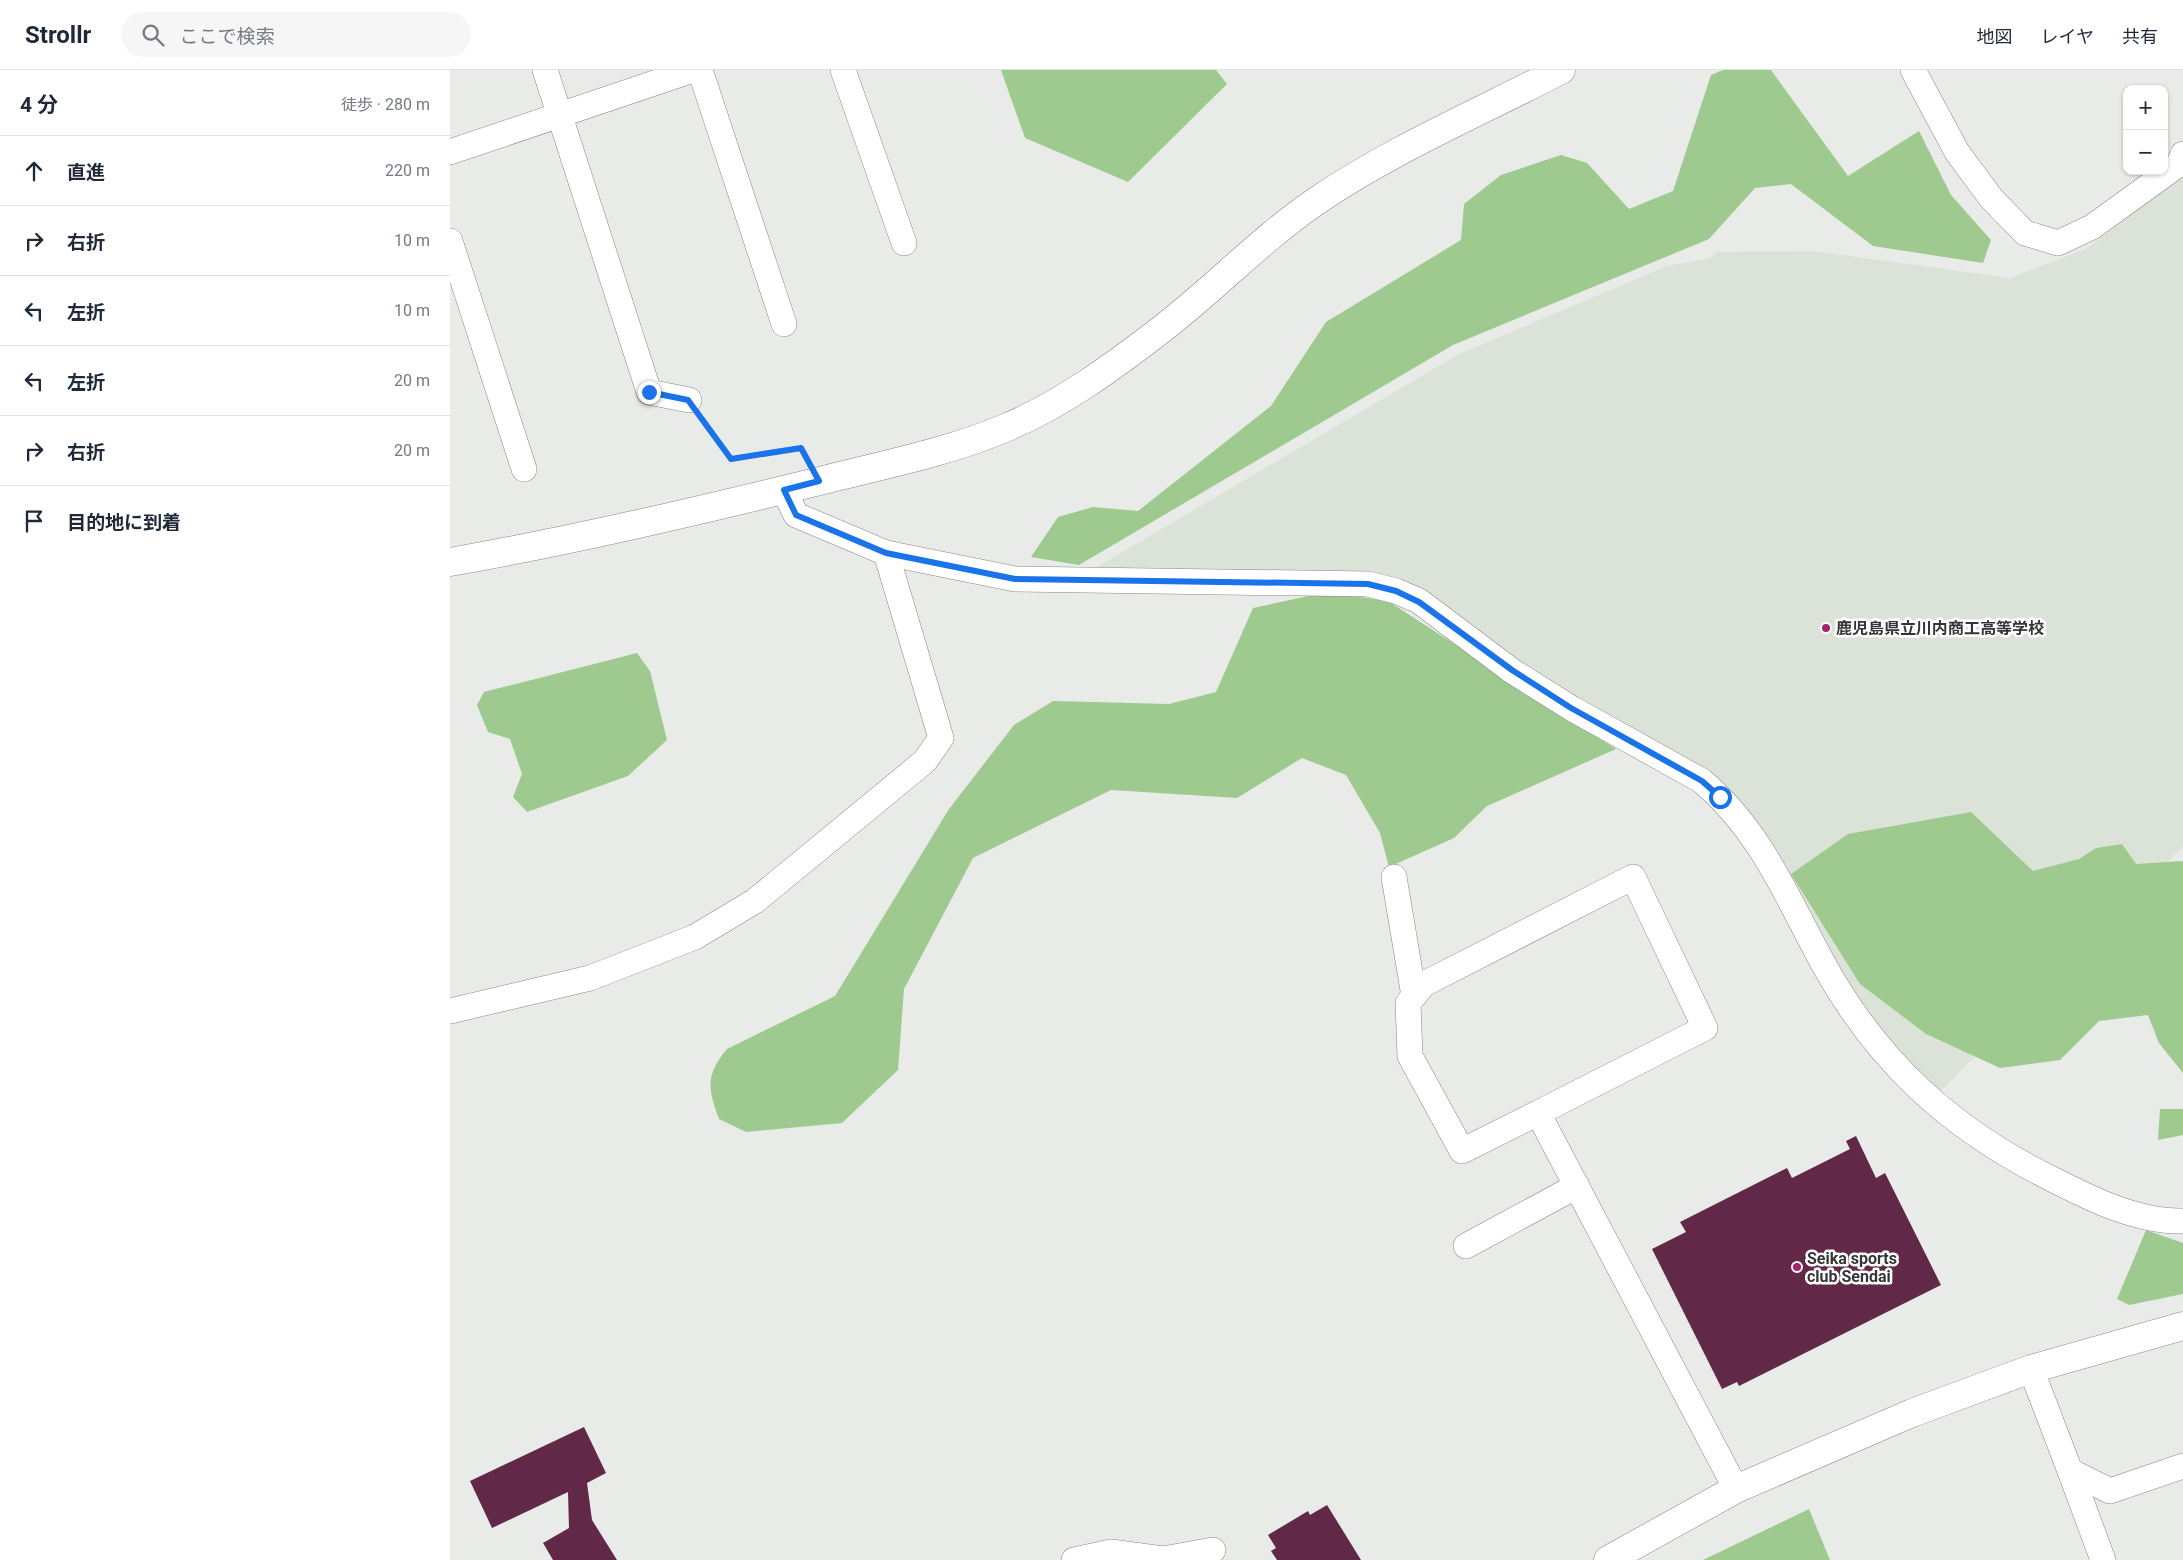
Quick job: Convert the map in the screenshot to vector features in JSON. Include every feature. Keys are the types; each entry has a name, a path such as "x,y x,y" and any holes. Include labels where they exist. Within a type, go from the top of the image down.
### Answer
{"street":[{"path":"545,70 649,392 688,400"},
{"path":"450,152 693,70"},
{"path":"700,70 784,324"},
{"path":"843,70 904,243"},
{"path":"450,562 559,542 889,465 1005,428 1066,397 1163,328 1261,242 1317,201 1383,161 1562,70"},
{"path":"1913,70 1957,152 1991,198 2025,233 2058,243 2092,228 2179,164 2183,154"},
{"path":"450,240 524,469"},
{"path":"784,490 796,515 886,553 1015,579 1368,584 1396,591 1419,602 1512,670 1571,708 1702,781 1720,797 1741,819 1778,875 1825,966 1856,1019 1914,1085 1948,1115 2010,1158 2090,1198 2161,1222 2183,1221"},
{"path":"450,1011 590,978 695,937 754,901 925,761 941,738 886,553"},
{"path":"1394,877 1414,996"},
{"path":"1633,877 1705,1028 1538,1113 1462,1151 1410,1056 1408,1003 1424,984 1633,877"},
{"path":"1538,1113 1736,1489"},
{"path":"1466,1246 1577,1186"},
{"path":"1608,1560 1736,1489 1912,1413 2031,1369 2183,1326"},
{"path":"2031,1369 2103,1560"},
{"path":"2070,1471 2110,1491 2183,1466"},
{"path":"1074,1560 1111,1552 1164,1559 1212,1550"}],"path":[{"path":"688,400 731,459 801,448 819,481"}],"shaded area":[{"name":"鹿児島県立川内商工高等学校","path":"2183,175 2183,846 1940,1092 1893,1049 1856,999 1748,813 1508,659 1428,598 1090,571 1459,354 1667,266 1710,258 1716,252 1814,251 2010,278 2086,249"}],"green space":[{"path":"1001,70 1216,70 1227,84 1128,182 1025,138"},
{"path":"1723,70 1771,70 1848,176 1919,131 1951,195 1991,240 1983,263 1873,246 1791,184 1755,188 1709,239 1453,345 1079,565 1031,557 1058,517 1093,507 1138,511 1271,406 1326,322 1461,240 1464,204 1501,175 1561,155 1587,163 1629,209 1673,191 1711,75"},
{"path":"1327,592 1388,601 1616,749 1487,806 1454,838 1389,867 1380,833 1346,775 1302,758 1237,798 1111,790 973,858 904,989 898,1070 842,1123 746,1132 719,1119 711,1091 711,1082 715,1067 720,1058 727,1049 835,996 949,809 1014,725 1053,701 1169,704 1216,692 1253,608"},
{"path":"637,653 650,671 667,740 628,776 527,812 513,797 522,774 510,739 488,732 477,705 484,692"},
{"path":"1971,812 2033,871 2079,859 2096,848 2122,844 2136,864 2183,861 2183,1073 2159,1043 2148,1015 2099,1021 2060,1060 2000,1068 1926,1034 1860,984 1791,874 1848,834"},
{"path":"2160,1109 2183,1109 2183,1135 2158,1140"},
{"path":"2146,1230 2183,1243 2183,1294 2129,1305 2117,1299"},
{"path":"1809,1509 1830,1560 1703,1560"}],"building":[{"name":"Seika sports club Sendai","path":"1856,1136 1876,1178 1885,1173 1941,1285 1739,1386 1737,1382 1722,1389 1652,1249 1686,1232 1680,1222 1787,1168 1792,1178 1850,1149 1846,1141"},
{"path":"584,1427 606,1473 587,1483 592,1520 617,1560 553,1560 543,1543 569,1528 568,1492 492,1528 470,1481"},
{"path":"1327,1505 1361,1560 1277,1560 1271,1551 1276,1548 1268,1535 1308,1511 1310,1515"}],"place":[{"name":"鹿児島県立川内商工高等学校","path":"1826,628"},
{"name":"Seika sports club Sendai","path":"1797,1267"}],"route":[{"path":"649,392 688,400 731,459 801,448 819,481 784,490 796,515 886,553 1015,579 1368,584 1396,591 1419,602 1512,670 1571,708 1702,781 1720,797"}]}
